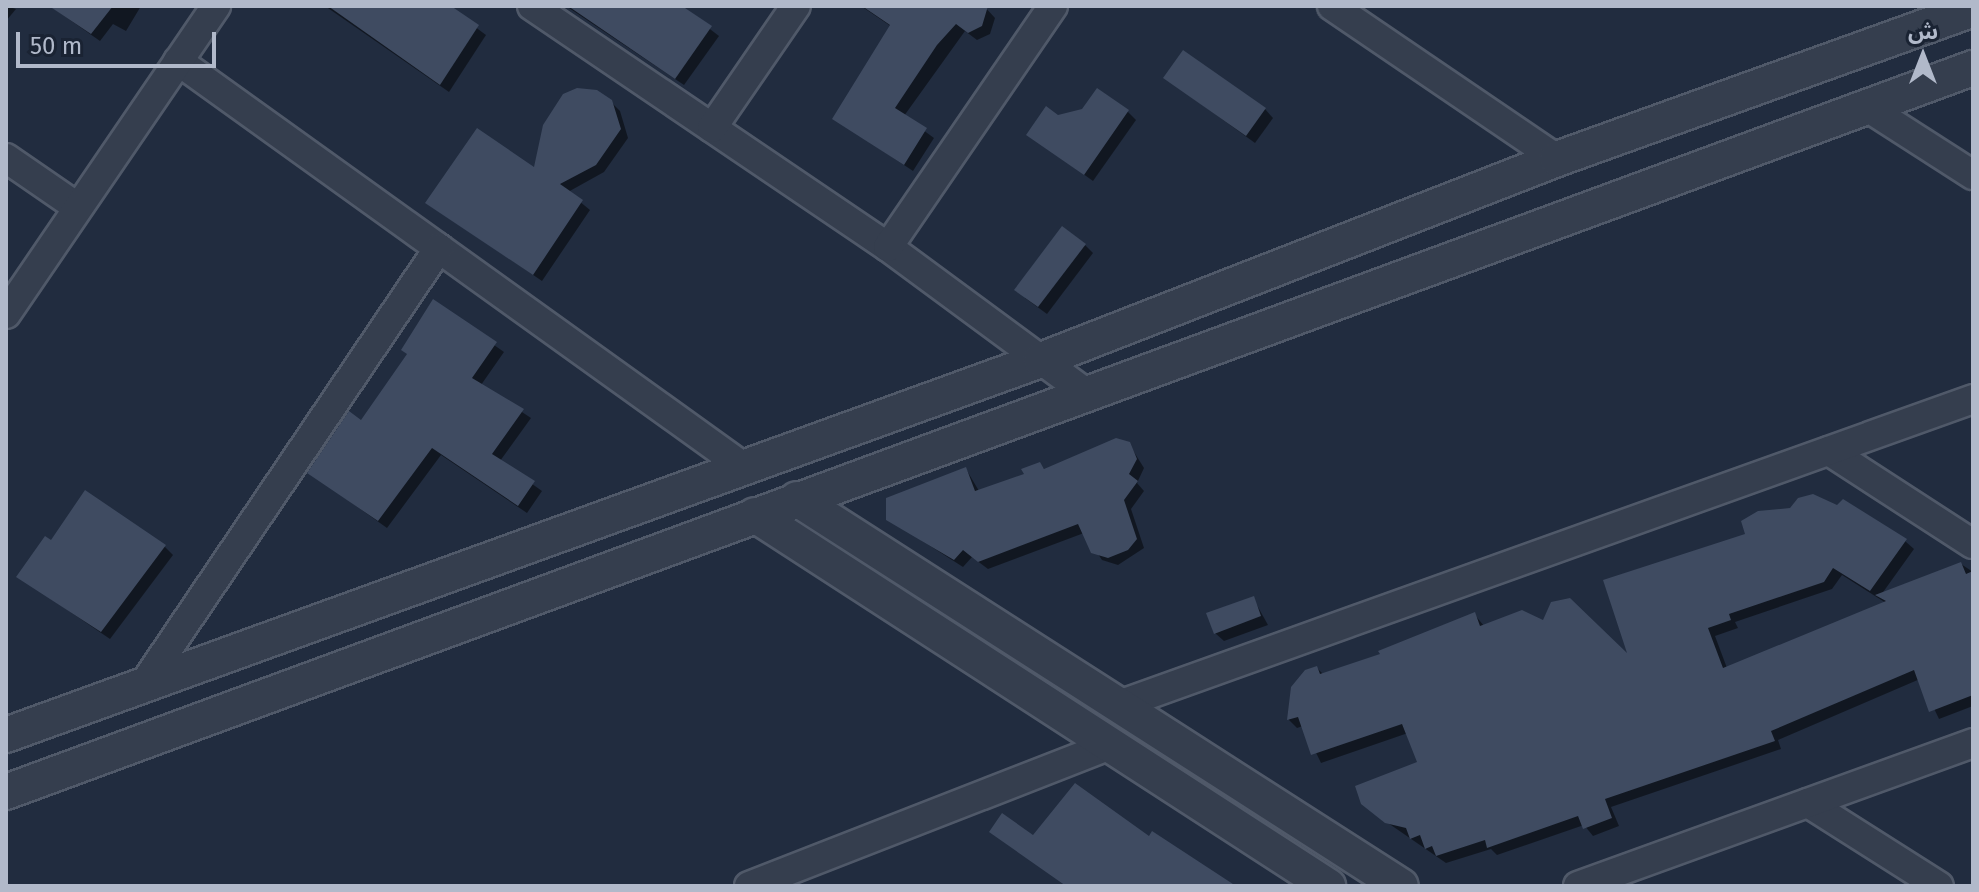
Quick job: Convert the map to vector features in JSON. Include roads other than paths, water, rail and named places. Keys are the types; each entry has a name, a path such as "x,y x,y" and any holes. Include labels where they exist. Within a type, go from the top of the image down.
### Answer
{"street":[{"path":"6,314 216,6"},
{"path":"532,6 888,247 1086,393"},
{"path":"712,128 796,6"},
{"path":"888,247 1053,6"},
{"path":"1336,7 1557,159"},
{"path":"6,735 1041,360 1557,159 1973,9"},
{"path":"178,61 745,468"},
{"path":"6,792 1973,68"},
{"path":"1867,107 1973,175"},
{"path":"6,158 77,207"},
{"path":"142,687 439,248"},
{"path":"1119,705 1973,399"},
{"path":"1829,451 1973,544"},
{"path":"797,499 1401,886"},
{"path":"755,515 1328,886"},
{"path":"1578,886 1973,743"},
{"path":"752,885 1111,745"},
{"path":"1808,803 1939,886"}]}
